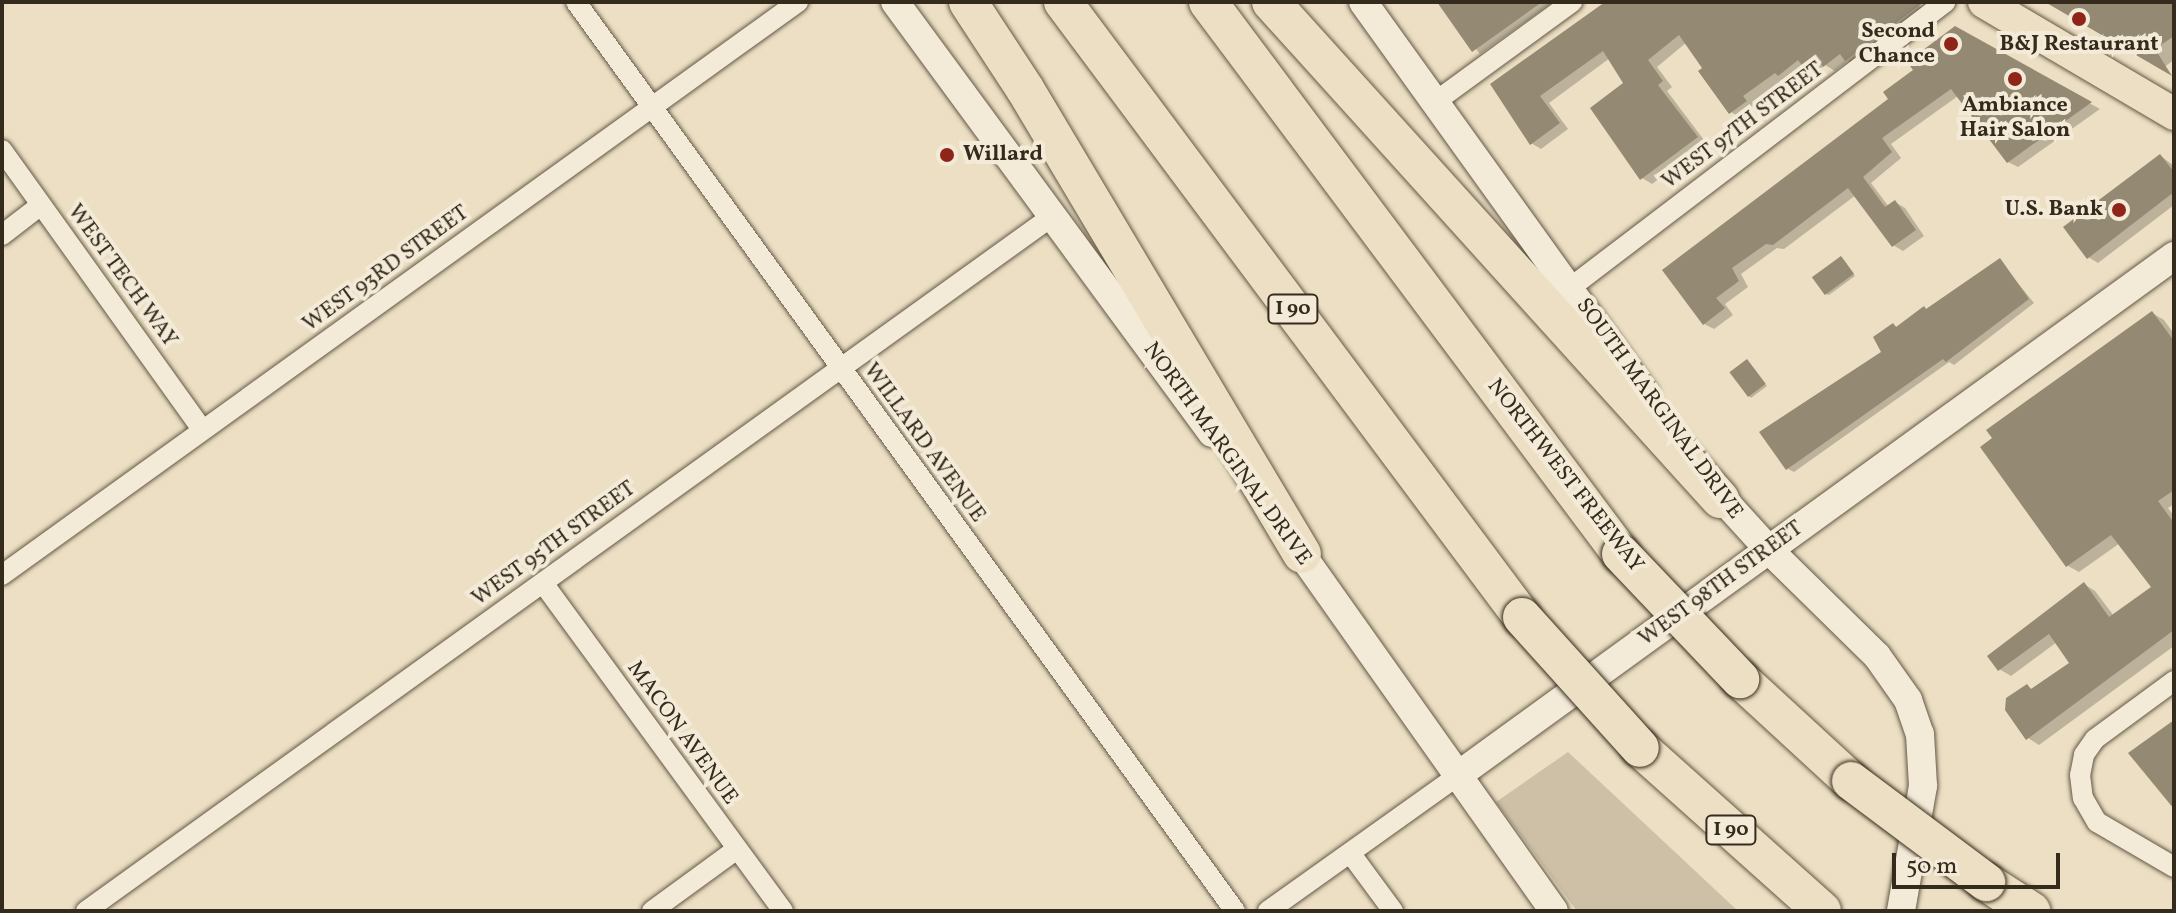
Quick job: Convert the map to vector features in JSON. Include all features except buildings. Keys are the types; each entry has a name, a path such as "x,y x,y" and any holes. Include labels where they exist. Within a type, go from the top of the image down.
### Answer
{"highway":[{"path":"968,2 1025,89 1302,554"},
{"name":"I 90","path":"1063,2 1522,617 1640,748 1822,911"},
{"name":"NORTHWEST FREEWAY","path":"1208,2 1621,554 1740,679 1851,781 1986,882 2031,911"},
{"path":"1271,2 1720,499"}],"main road":[{"path":"1985,2 2174,114"}],"street":[{"name":"WILLARD AVENUE","path":"576,2 1235,911"},
{"name":"WEST 93RD STREET","path":"2,575 798,2"},
{"name":"NORTH MARGINAL DRIVE","path":"895,2 1302,554 1554,911"},
{"name":"SOUTH MARGINAL DRIVE","path":"1363,2 1720,499 1889,669 1915,717 1923,786 1901,911"},
{"path":"1435,102 1572,2"},
{"name":"WEST 97TH STREET","path":"1570,288 1946,2"},
{"name":"WEST TECH WAY","path":"2,150 202,429"},
{"path":"2,235 41,205"},
{"name":"WEST 95TH STREET","path":"86,911 1051,217"},
{"name":"WEST 98TH STREET","path":"1268,911 1351,854 2174,256"},
{"name":"MACON AVENUE","path":"543,583 783,911"},
{"path":"2174,681 2100,735 2087,749 2080,768 2081,790 2088,811 2109,831 2174,867"},
{"path":"652,911 737,849"},
{"path":"1351,854 1393,911"}],"shaded area":[{"path":"1568,752 1738,911 1577,911 1496,802"}],"place":[{"name":"B&J Restaurant","path":"2079,19"},
{"name":"Second Chance","path":"1951,44"},
{"name":"Ambiance Hair Salon","path":"2015,79"},
{"name":"Willard","path":"947,155"},
{"name":"U.S. Bank","path":"2119,210"}]}
